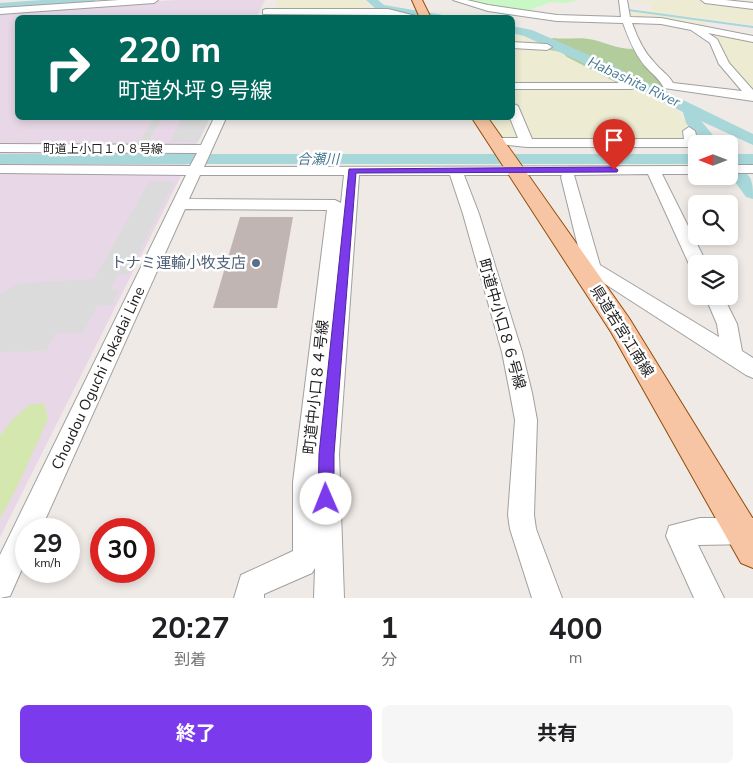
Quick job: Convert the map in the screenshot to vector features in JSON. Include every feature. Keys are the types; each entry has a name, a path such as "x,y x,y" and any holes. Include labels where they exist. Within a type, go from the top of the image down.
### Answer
{"main road":[{"path":"417,0 424,15"},
{"name":"県道若宮江南線","path":"481,120 586,266 749,538"}],"street":[{"path":"0,11 154,0"},
{"path":"264,15 271,0"},
{"path":"298,12 302,0"},
{"path":"457,0 488,8 557,18 661,21 753,39"},
{"path":"623,0 623,7 642,53 650,65 667,79 668,86 752,96"},
{"path":"705,0 753,6"},
{"path":"264,15 298,12 388,12 415,15"},
{"path":"693,27 714,41 724,64 752,96"},
{"path":"515,45 547,47"},
{"path":"515,86 631,86"},
{"path":"515,113 527,142"},
{"name":"Choudou Oguchi Tokadai Line","path":"33,518 219,120"},
{"path":"509,158 527,142 691,143 689,131"},
{"name":"町道上小口１０８号線","path":"0,148 201,160"},
{"path":"0,169 119,169 201,160 352,170 455,170 509,158 653,170 688,170"},
{"path":"329,598 327,454 352,170"},
{"name":"町道中小口８６号線","path":"455,170 471,214 476,239 512,352 522,394 526,420 521,515 523,529 547,598"},
{"path":"653,170 694,255"},
{"path":"738,170 753,170"},
{"path":"568,177 586,266 753,369"},
{"name":"町道中小口８４号線","path":"180,204 334,205 306,482 307,555 302,563 251,585 249,598"},
{"path":"718,305 727,324 732,356"},
{"path":"709,598 679,536 700,531 749,538"},
{"name":"Choudou Oguchi Tokadai Line","path":"0,586 15,555"}],"shaded area":[{"path":"176,0 265,0 258,15 15,15 15,120 209,120 0,537 0,12"},
{"path":"278,0 365,0 372,9 401,15 272,15"},
{"path":"696,0 753,7 753,24 651,12 651,4 628,1"},
{"path":"629,11 706,22 706,28 632,18"},
{"path":"701,30 753,41 753,92"},
{"path":"515,33 594,67 678,111 690,128 688,141 506,140 491,120 515,120"},
{"path":"153,120 161,120 148,143 138,143"},
{"path":"181,120 209,120 198,142 170,142"},
{"path":"149,182 174,182 128,275 118,274 111,289 119,290 112,305 98,305 83,333 56,333 46,351 0,352 0,294 19,283 94,279"}],"green space":[{"path":"463,0 579,0 567,3 551,2 527,11 480,5"},
{"path":"553,38 589,39 617,47 633,49 642,58 641,63 653,72 668,93 690,105 692,114 647,93 629,89 567,57 562,52 543,49 541,44"},
{"path":"44,403 48,419 18,485 0,519 0,436 13,419 29,405"}],"building":[{"name":"トナミ運輸小牧支店","path":"240,217 293,217 277,308 213,308"}],"waterway":[{"path":"0,6 91,0"},
{"name":"Habashita River","path":"371,0 381,8 424,15"},
{"path":"628,10 753,27"},
{"name":"Habashita River","path":"515,30 528,33 604,67 753,140"},
{"path":"690,113 694,123 705,135"},
{"name":"合瀬川","path":"0,159 688,159"},
{"name":"合瀬川","path":"738,159 753,159"},
{"path":"739,175 753,193"}],"place":[{"name":"トナミ運輸小牧支店","path":"256,263"}],"route":[{"path":"326,499 327,454 352,170 614,170"}]}
